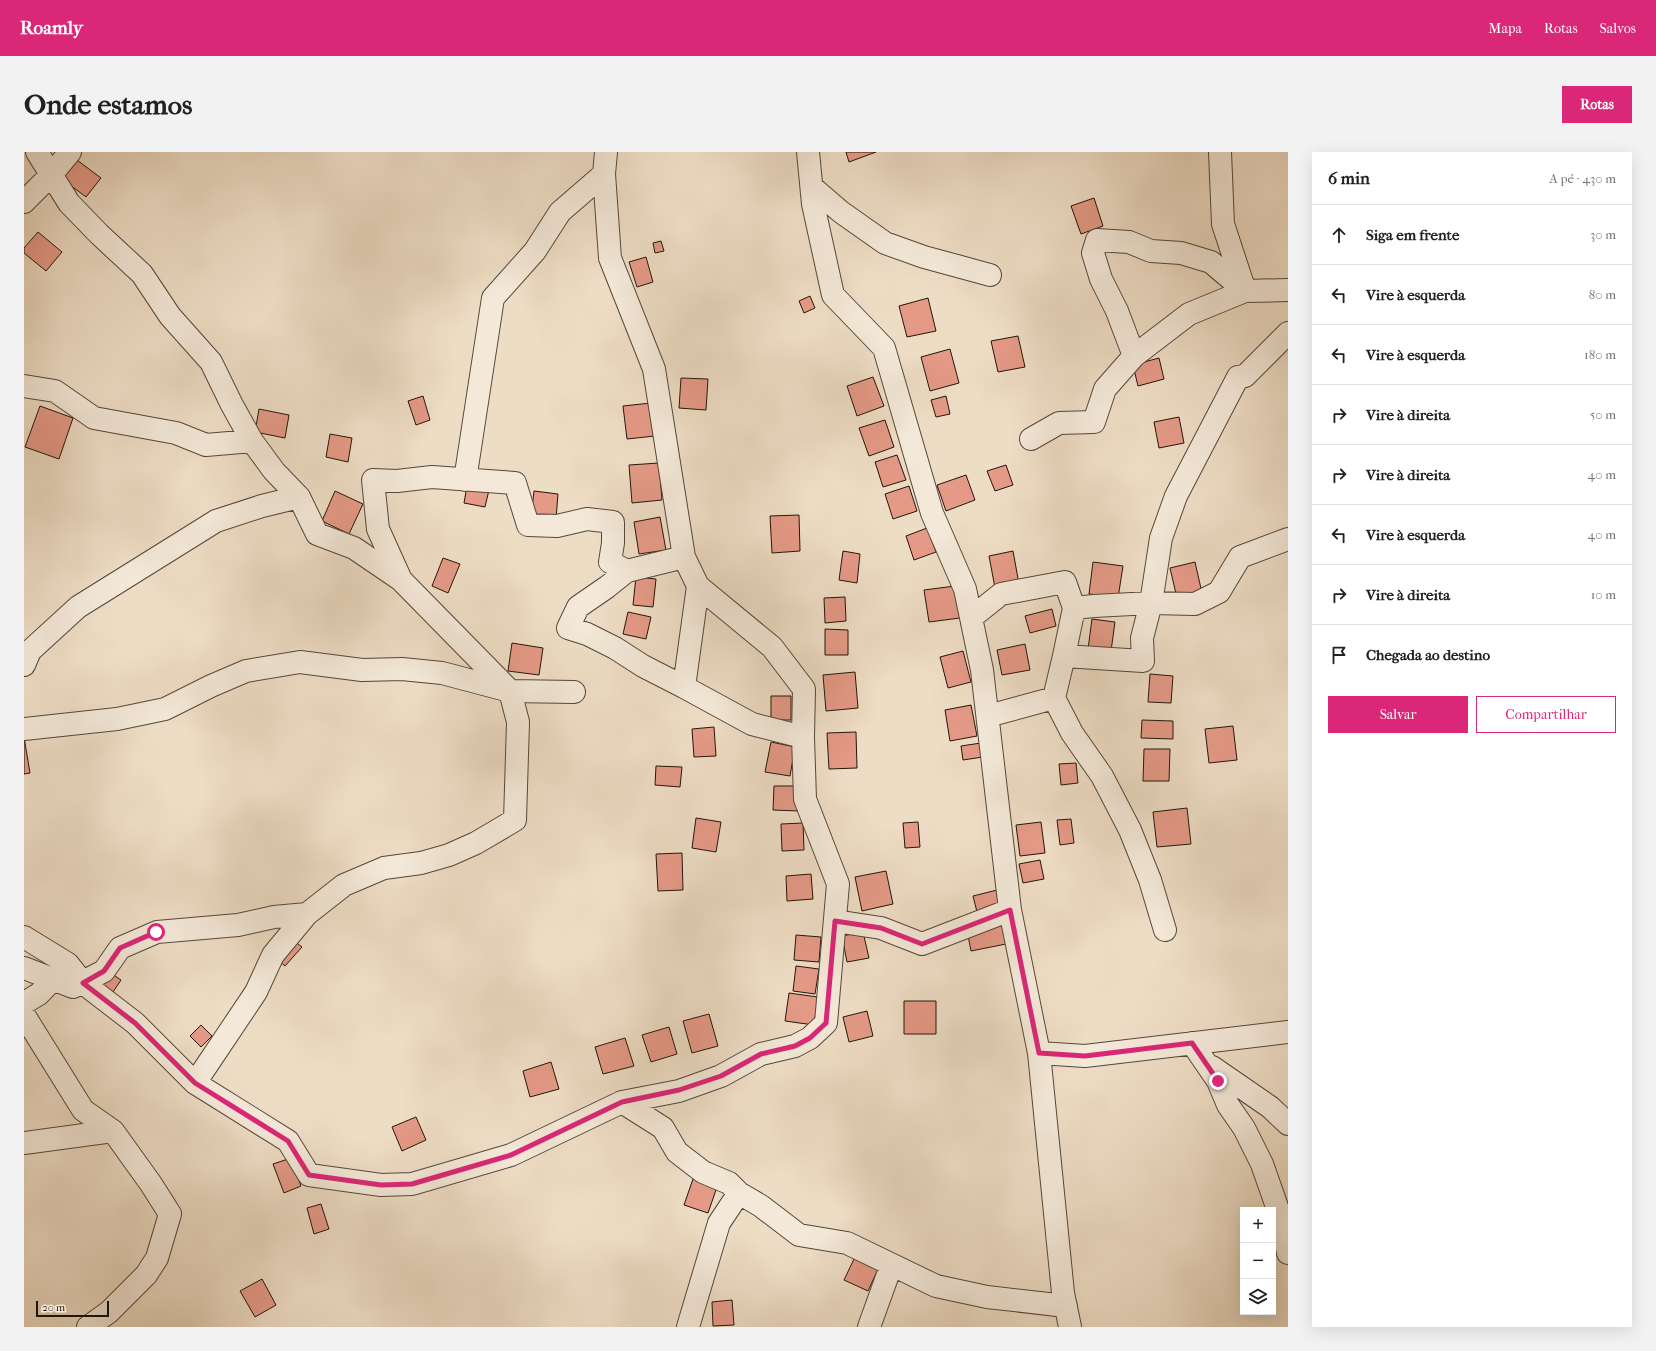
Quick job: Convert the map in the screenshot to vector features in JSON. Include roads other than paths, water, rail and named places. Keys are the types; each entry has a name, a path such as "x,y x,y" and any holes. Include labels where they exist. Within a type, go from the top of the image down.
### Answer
{"street":[{"path":"37,152 69,203 99,234 142,274 170,316 210,362 252,441 274,471 299,498 317,534 354,548 401,580 510,691 518,722 515,820 476,843 449,855 421,863 384,868 344,885 307,914 273,955 256,992 195,1083"},
{"path":"24,202 51,175 70,152"},
{"path":"24,937 60,972 83,983 135,1023 195,1083 288,1141 309,1175 381,1185 412,1184 511,1155 622,1102 679,1090 721,1076 761,1054 795,1046 810,1038 826,1023 838,884 805,799 803,737 804,689 772,647 698,586 684,557 654,369 610,258 604,174 606,152"},
{"path":"622,1102 663,1128 677,1152 703,1172 729,1183 739,1193 761,1206 799,1235 847,1243 891,1266 936,1286 1068,1317 1063,1292 1039,1053 1010,910 982,670 965,589 932,513 884,348 833,295 813,204 808,152"},
{"path":"1220,152 1223,224 1245,291"},
{"path":"465,480 493,298 535,251 560,212 604,174"},
{"path":"812,187 841,212 885,243 924,257 990,275"},
{"path":"1134,356 1117,311 1101,278 1095,260 1093,253 1097,240 1129,242 1151,251 1181,253 1211,262 1245,291"},
{"path":"1032,439 1059,423 1094,422 1105,389 1134,356 1189,314 1245,291 1288,290"},
{"path":"1064,656 1143,661 1142,638 1151,603 1161,538 1176,496 1238,377 1245,376 1288,333"},
{"path":"24,386 55,391 94,418 176,433 206,445 252,441"},
{"path":"401,580 378,529 373,480 397,481 432,478 515,483 528,525 557,526 587,518 612,522 613,543 610,562 627,571"},
{"path":"24,665 30,651 78,607 216,521 262,506 299,498"},
{"path":"1074,608 1151,603 1195,604 1219,592 1240,556 1288,539"},
{"path":"684,557 627,571 578,607 568,628 587,634 615,648 643,666 752,724 803,737"},
{"path":"971,618 1001,594 1064,582 1074,608 1054,698 1072,733 1102,776 1130,830 1150,880 1165,930"},
{"path":"684,687 698,586"},
{"path":"24,729 117,719 165,709 211,686 246,671 300,662 362,670 402,669 442,673 510,691 574,692"},
{"path":"988,716 1054,698"},
{"path":"835,921 881,928 922,944 1010,910"},
{"path":"83,983 104,971 120,948 156,932 238,925 274,917 307,914"},
{"path":"24,968 60,972"},
{"path":"24,1003 39,994 60,972"},
{"path":"24,1015 83,1110 113,1131 151,1184 170,1214 157,1258 146,1275 109,1312 88,1327"},
{"path":"1039,1053 1085,1056 1288,1032"},
{"path":"1192,1043 1206,1063 1270,1107 1288,1124"},
{"path":"1192,1043 1218,1081 1228,1105 1244,1128 1262,1164 1282,1221 1288,1253"},
{"path":"24,1143 113,1131"},
{"path":"688,1327 719,1223 739,1193"},
{"path":"869,1327 891,1266"}]}
